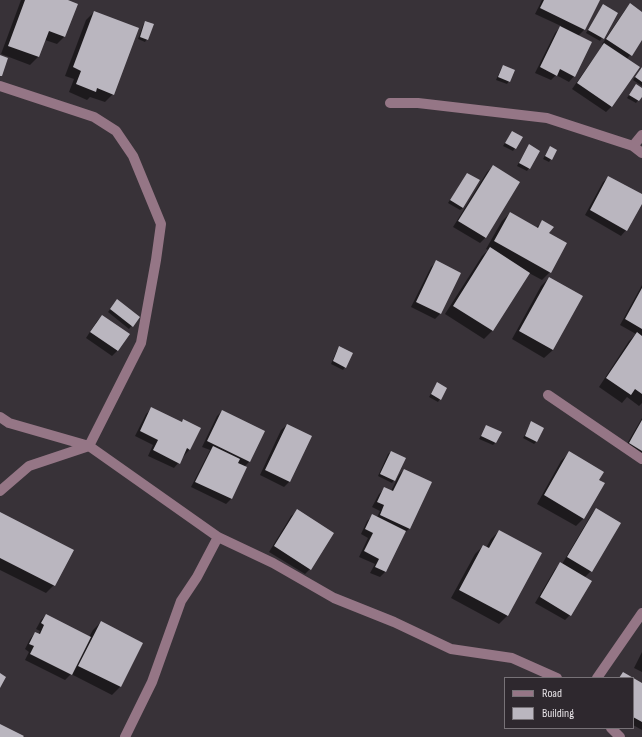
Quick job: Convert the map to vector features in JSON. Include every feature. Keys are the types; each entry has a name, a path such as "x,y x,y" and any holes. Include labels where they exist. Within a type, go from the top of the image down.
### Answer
{"street":[{"path":"0,86 94,117 116,131 133,156 161,224 141,343 89,446 29,466 0,491"},
{"path":"390,103 418,103 547,118 633,146 642,153"},
{"path":"633,146 642,135"},
{"path":"548,394 642,458"},
{"path":"0,417 9,423 89,446 218,537 273,563 334,598 394,622 451,649 512,658 555,677"},
{"path":"125,737 152,682 181,601 197,577 218,537"},
{"path":"598,677 642,613"},
{"path":"612,729 620,737"}],"building":[{"path":"25,0 68,0 78,4 65,37 49,31 39,57 8,46"},
{"path":"544,0 600,0 585,30 540,8"},
{"path":"630,3 642,12 642,40 632,56 606,39"},
{"path":"603,4 618,13 604,39 588,30"},
{"path":"94,11 139,28 114,95 97,88 96,92 76,84 81,71 73,67"},
{"path":"145,21 154,24 148,40 140,37"},
{"path":"560,26 592,42 575,77 560,69 557,76 540,67"},
{"path":"604,43 640,67 612,107 577,83"},
{"path":"0,55 8,58 2,76 0,76"},
{"path":"503,65 515,70 510,82 498,77"},
{"path":"642,67 642,82 635,77"},
{"path":"636,84 642,88 642,97 639,101 629,95"},
{"path":"512,131 523,137 516,149 505,143"},
{"path":"529,144 540,151 530,169 519,163"},
{"path":"550,146 557,150 552,160 545,156"},
{"path":"493,165 520,182 486,238 458,221"},
{"path":"467,173 480,180 463,208 450,200"},
{"path":"608,176 642,194 642,204 627,231 590,210"},
{"path":"510,212 538,228 542,220 554,227 549,233 567,243 551,273 494,241"},
{"path":"490,247 530,273 493,331 453,306"},
{"path":"436,260 461,273 441,314 416,302"},
{"path":"549,277 583,296 553,350 519,331"},
{"path":"642,288 642,329 625,319"},
{"path":"117,299 140,317 133,327 110,309"},
{"path":"102,315 130,334 118,351 90,332"},
{"path":"637,332 642,336 642,394 635,389 631,395 606,378"},
{"path":"339,346 353,353 346,368 333,361"},
{"path":"437,382 447,388 441,400 431,394"},
{"path":"151,407 182,422 183,419 201,428 190,450 187,448 180,464 153,450 158,440 140,431"},
{"path":"222,410 265,431 250,462 207,441"},
{"path":"642,420 642,451 629,443"},
{"path":"531,421 544,428 537,442 525,436"},
{"path":"287,424 312,436 290,482 265,470"},
{"path":"486,425 502,432 496,443 481,436"},
{"path":"213,446 240,459 238,463 247,467 232,499 195,482"},
{"path":"391,451 406,458 395,481 380,474"},
{"path":"569,451 604,472 599,480 605,483 584,519 544,495"},
{"path":"404,469 432,482 410,529 380,515 384,505 377,502 384,487 393,491"},
{"path":"596,508 621,523 592,572 567,557"},
{"path":"297,509 334,533 311,570 274,546"},
{"path":"0,512 74,550 55,586 0,558"},
{"path":"372,514 406,531 386,572 375,567 379,559 364,551 373,533 365,529"},
{"path":"499,530 542,553 508,616 459,590 483,545 489,548"},
{"path":"560,562 592,581 571,616 540,597"},
{"path":"46,614 91,637 72,675 30,654 34,646 29,644 35,632 40,634 44,625 41,623"},
{"path":"101,621 143,643 121,687 78,666"},
{"path":"623,672 632,677 620,677"},
{"path":"0,673 6,677 0,688"},
{"path":"634,678 642,683 642,722 634,718"},
{"path":"0,724 24,736 0,737"}]}
